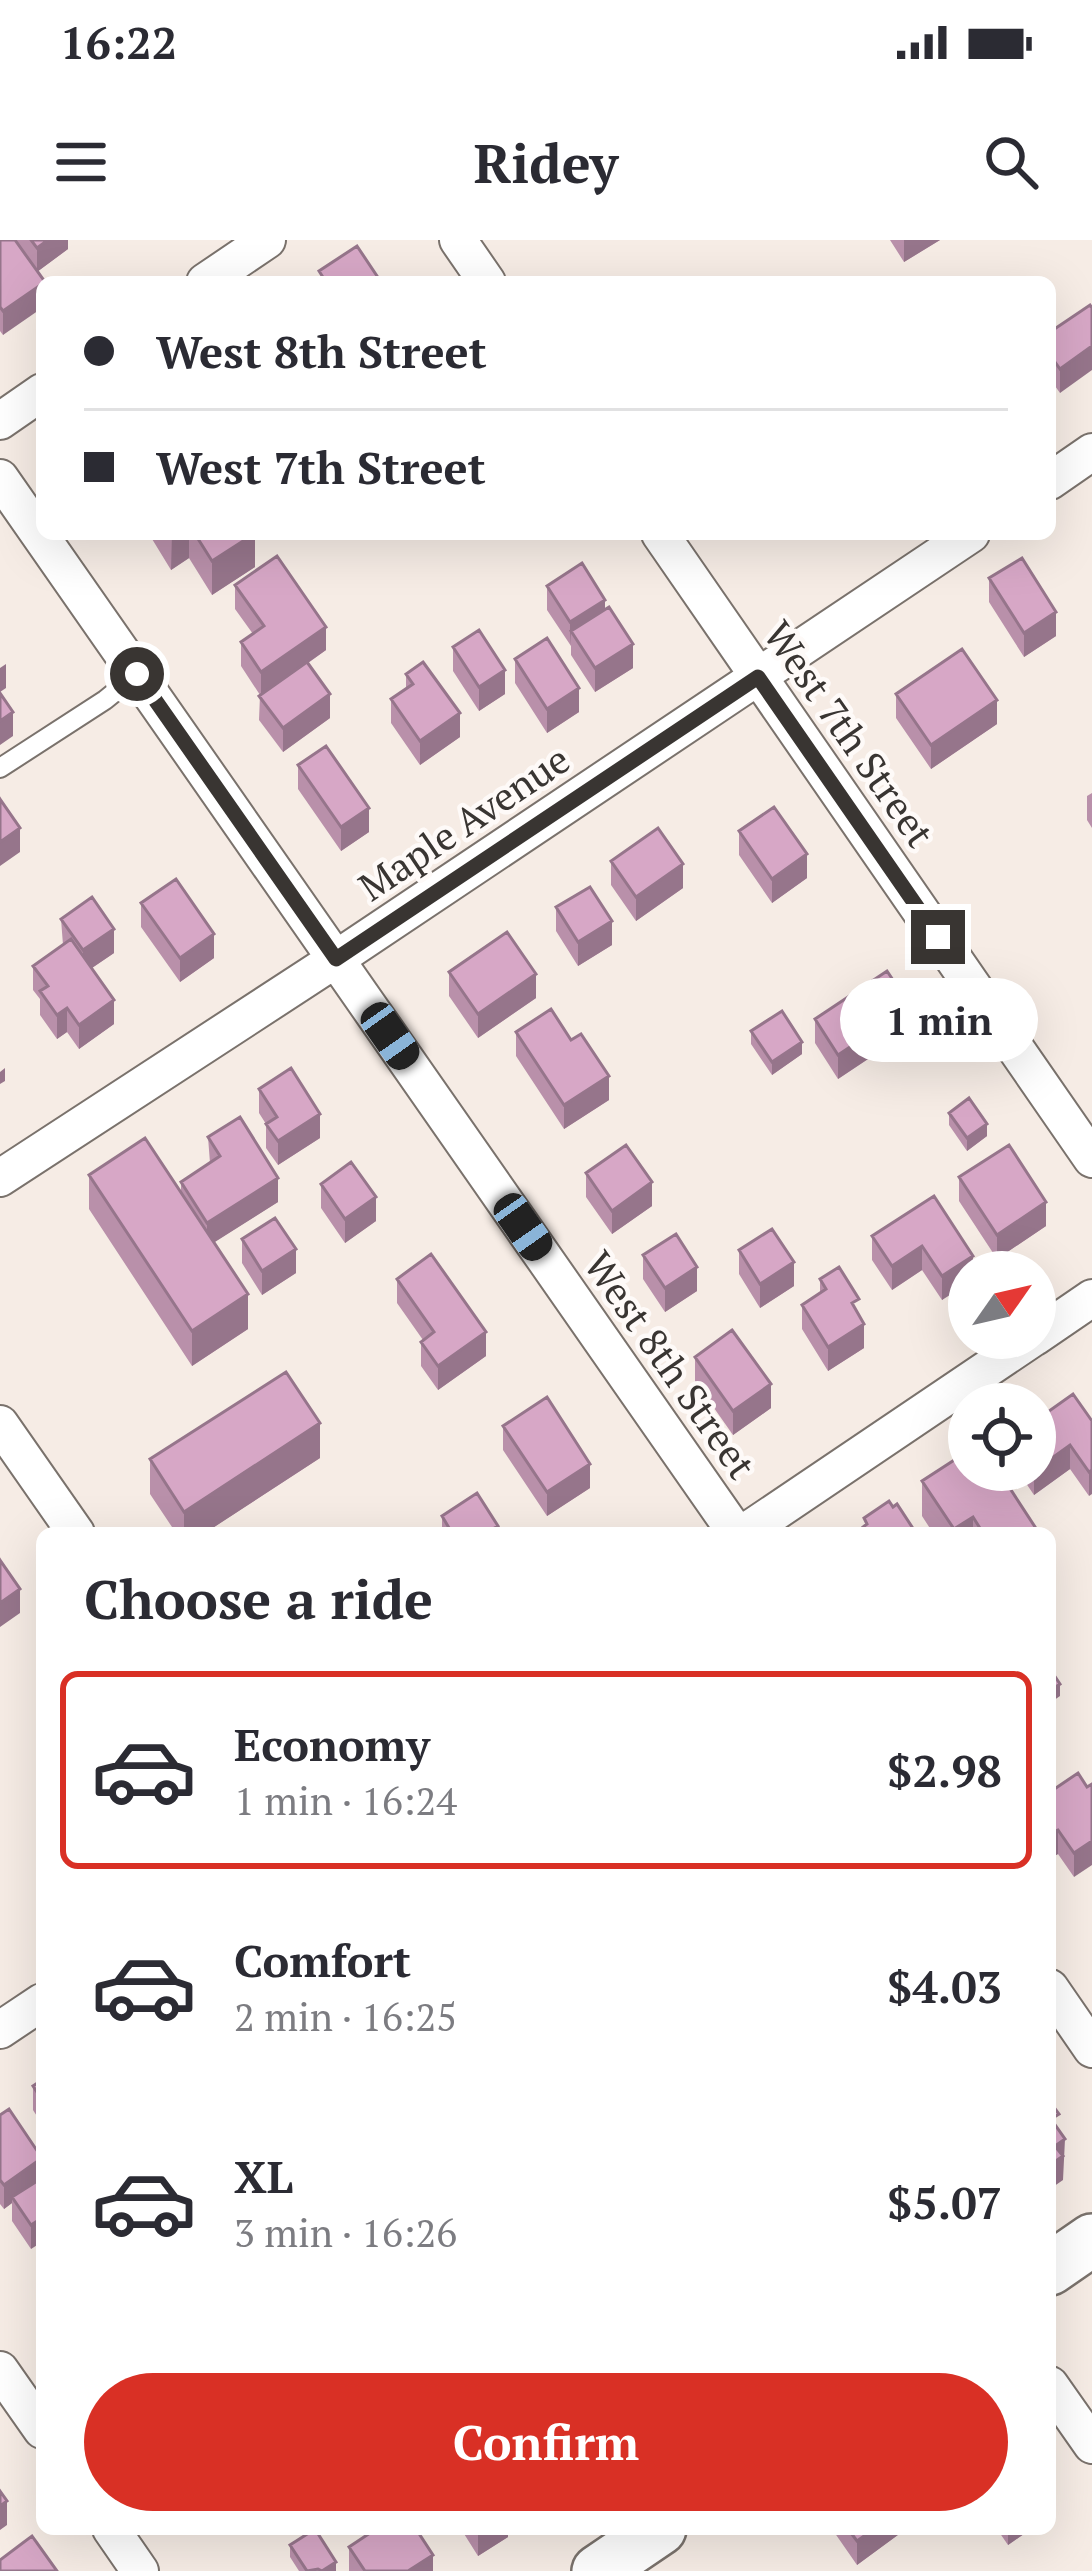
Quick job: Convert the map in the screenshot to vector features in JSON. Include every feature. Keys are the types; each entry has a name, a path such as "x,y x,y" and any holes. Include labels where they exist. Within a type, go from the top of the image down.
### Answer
{"street":[{"path":"214,276 267,240"},
{"path":"458,240 483,276"},
{"path":"0,421 36,396"},
{"path":"1056,477 1092,452"},
{"name":"West 8th Street","path":"0,478 36,530"},
{"name":"West 8th Street","path":"43,540 736,1527"},
{"name":"West 7th Street","path":"664,540 1092,1159"},
{"name":"Maple Avenue","path":"0,1178 962,540"},
{"path":"1056,1322 1092,1298"},
{"path":"749,1527 1001,1359"},
{"path":"0,1424 72,1527"},
{"path":"1056,1997 1092,2049"},
{"path":"0,2030 36,2006"},
{"path":"1056,2265 1092,2240"},
{"path":"0,2370 36,2421"},
{"path":"1056,2393 1092,2445"},
{"path":"115,2535 140,2571"},
{"path":"598,2571 652,2535"}],"lane":[{"path":"0,768 137,674"}],"building":[{"path":"0,240 15,240 41,276 36,276 36,288 3,311"},
{"path":"357,246 377,276 322,276 319,271"},
{"path":"1092,308 1092,346 1060,369 1056,363 1056,328"},
{"path":"199,540 245,540 212,561"},
{"path":"277,556 326,627 261,672 241,642 264,626 235,585"},
{"path":"1022,558 1056,612 1024,633 989,578"},
{"path":"582,563 605,600 570,622 547,586"},
{"path":"609,607 633,644 595,668 571,631"},
{"path":"479,630 505,670 479,687 453,647"},
{"path":"547,638 579,688 547,709 515,659"},
{"path":"962,649 997,700 931,745 896,694"},
{"path":"307,662 330,694 283,728 259,696"},
{"path":"423,662 460,713 420,741 391,699 413,684 406,674"},
{"path":"0,693 13,712 0,721"},
{"path":"326,746 369,808 341,827 298,765"},
{"path":"0,799 20,828 0,842"},
{"path":"774,807 807,854 772,879 739,831"},
{"path":"658,828 683,864 636,897 611,861"},
{"path":"176,879 214,934 180,958 141,903"},
{"path":"590,887 612,921 578,942 556,907"},
{"path":"92,897 114,929 83,950 61,919"},
{"path":"507,932 536,974 478,1014 449,972"},
{"path":"71,939 114,1000 79,1025 67,1008 57,1015 40,991 48,986 33,966"},
{"path":"887,971 893,980 883,986 901,1013 838,1055 815,1019"},
{"path":"551,1009 571,1040 581,1034 609,1076 564,1105 516,1032"},
{"path":"782,1011 802,1042 772,1062 751,1031"},
{"path":"291,1068 320,1114 278,1141 266,1124 277,1117 259,1089"},
{"path":"969,1098 987,1124 967,1138 949,1113"},
{"path":"240,1117 278,1178 207,1223 181,1182 220,1156 208,1137"},
{"path":"145,1138 248,1294 192,1331 89,1175"},
{"path":"626,1145 652,1182 612,1211 586,1173"},
{"path":"1009,1145 1046,1202 997,1235 959,1177"},
{"path":"351,1162 376,1197 345,1219 321,1184"},
{"path":"934,1196 970,1251 948,1251 948,1272 942,1276 922,1246 892,1266 872,1236"},
{"path":"275,1218 296,1249 262,1271 242,1239"},
{"path":"772,1229 794,1262 760,1284 739,1250"},
{"path":"676,1234 697,1267 665,1288 643,1255"},
{"path":"431,1254 486,1332 438,1366 421,1342 434,1332 397,1279"},
{"path":"839,1267 859,1299 852,1303 864,1324 828,1347 802,1305 826,1289 820,1279"},
{"path":"732,1330 771,1384 733,1411 695,1357"},
{"path":"286,1372 320,1423 184,1512 150,1459"},
{"path":"1073,1394 1092,1421 1089,1472 1070,1445 1056,1455 1056,1406"},
{"path":"547,1397 590,1464 547,1492 503,1426"},
{"path":"948,1464 948,1491 1012,1491 1035,1527 979,1527 973,1517 953,1527 922,1481"},
{"path":"477,1493 498,1526 448,1527 442,1516"},
{"path":"889,1501 893,1507 897,1504 912,1527 863,1527 867,1524 864,1518"},
{"path":"0,1560 20,1589 0,1603"},
{"path":"1078,1773 1087,1787 1092,1784 1092,1841 1074,1853 1056,1831 1056,1788"},
{"path":"9,2109 36,2149 36,2162 4,2185 0,2180 0,2115"},
{"path":"36,2182 36,2222 31,2225 12,2197"},
{"path":"306,2535 319,2535 336,2562 322,2571 307,2571 290,2545"},
{"path":"367,2535 420,2535 433,2555 408,2571 365,2571 349,2547"},
{"path":"32,2536 57,2571 0,2571 0,2560"}],"route":[{"path":"137,674 336,959 758,677 938,937"}]}
